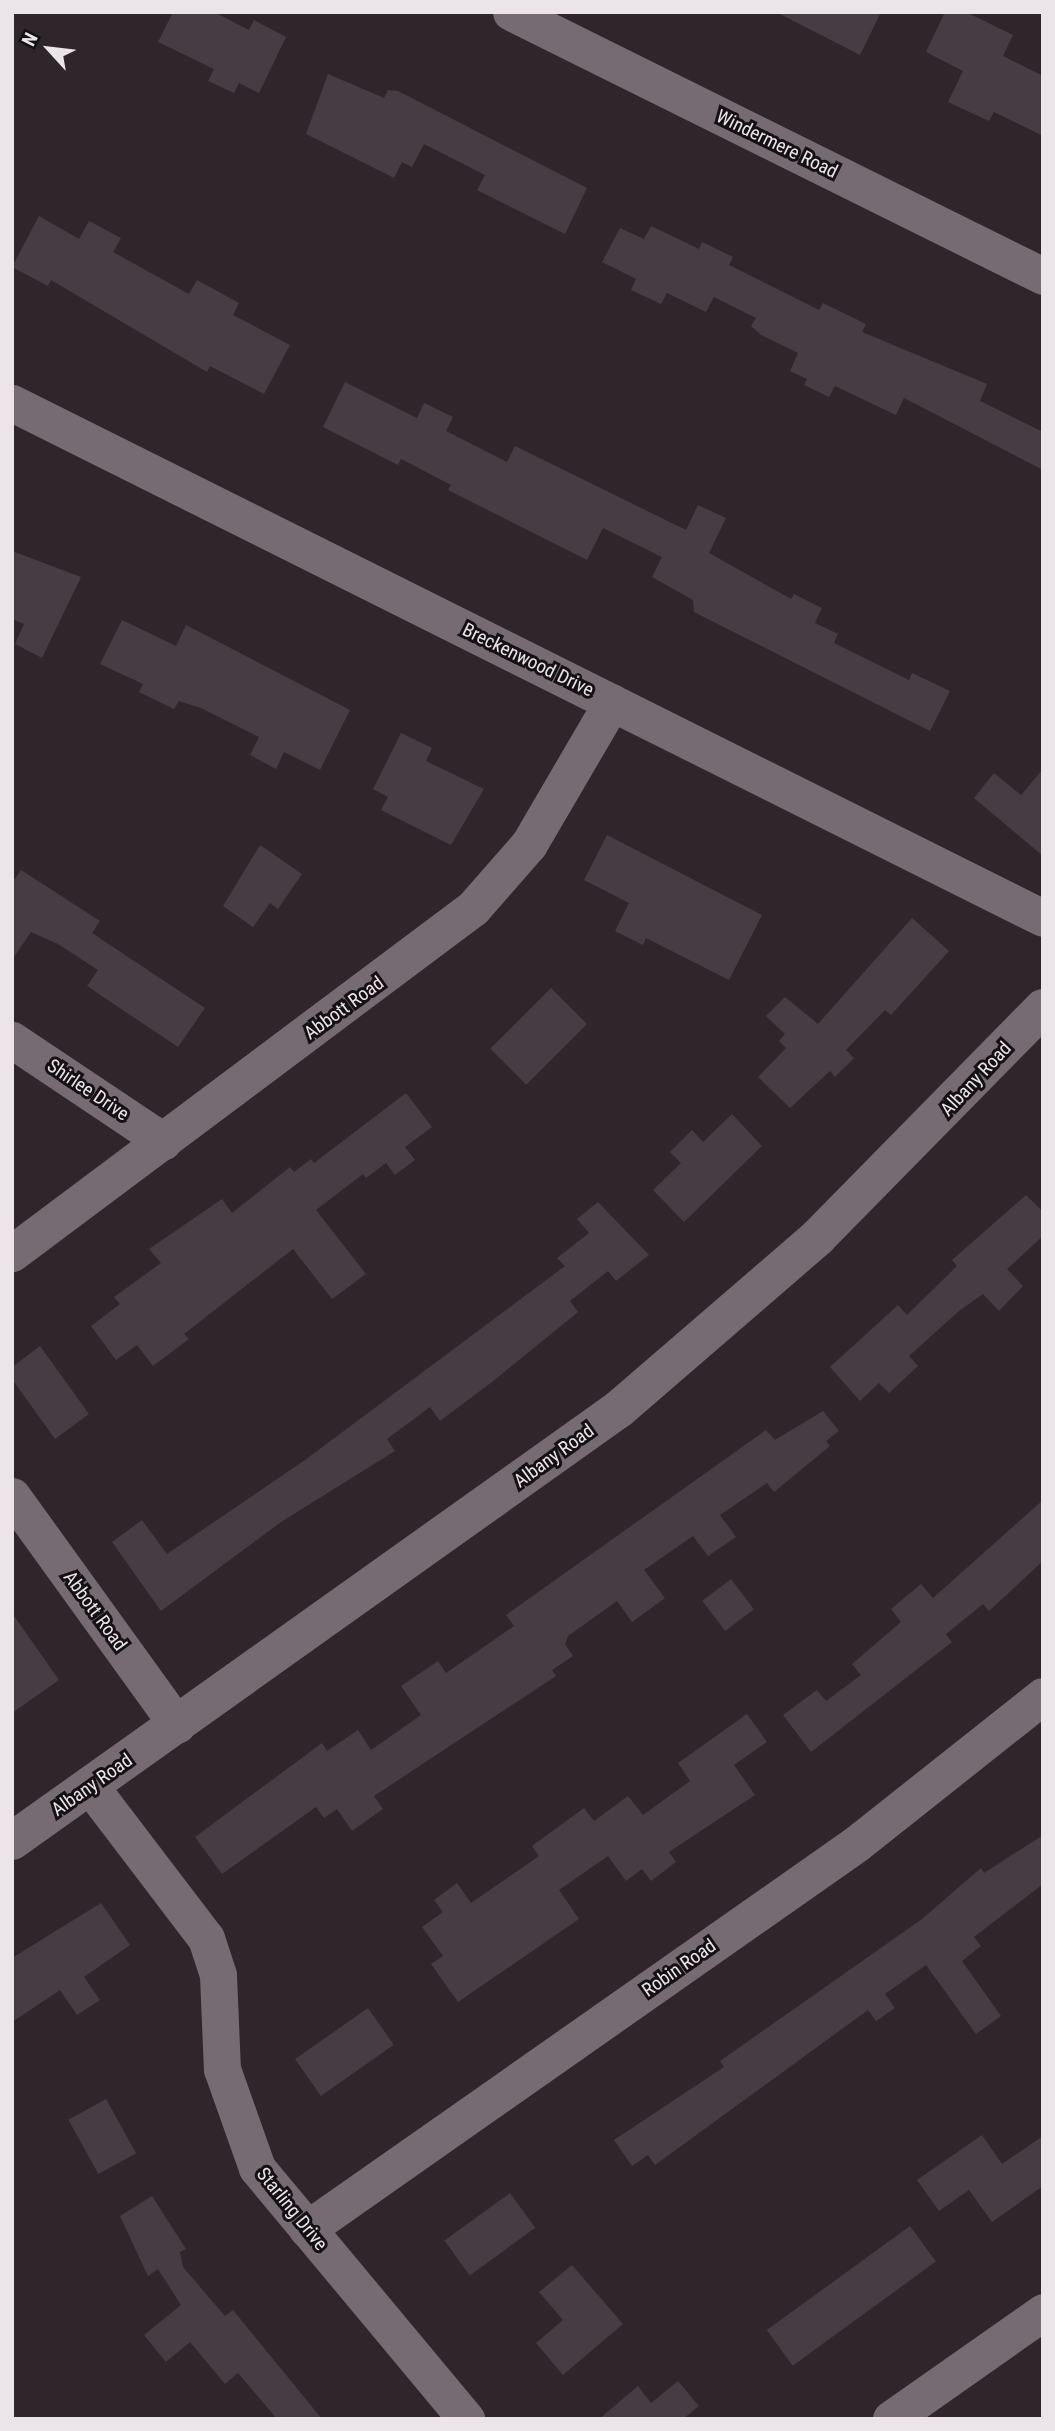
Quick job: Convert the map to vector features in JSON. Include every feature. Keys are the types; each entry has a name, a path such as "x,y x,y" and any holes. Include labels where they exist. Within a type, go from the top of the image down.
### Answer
{"street":[{"name":"Windermere Road","path":"511,12 1043,276"},
{"name":"Breckenwood Drive","path":"12,403 1043,918"},
{"name":"Abbott Road","path":"12,1253 473,908 529,844 612,702"},
{"name":"Albany Road","path":"12,1841 629,1401 818,1237 1043,1008"},
{"name":"Shirlee Drive","path":"12,1040 163,1141"},
{"name":"Abbott Road","path":"12,1496 177,1725"},
{"name":"Robin Road","path":"307,2229 856,1844 1043,1696"},
{"name":"Starling Drive","path":"90,1786 206,1938 218,1975 222,2069 241,2134 257,2168 466,2419"},
{"path":"891,2419 1043,2312"}],"building":[{"path":"173,12 214,12 249,30 254,20 286,37 259,93 239,83 234,93 208,81 214,69 158,42"},
{"path":"776,12 881,12 860,55"},
{"path":"945,12 966,12 1013,35 1003,56 1043,76 1043,136 994,112 989,121 948,102 963,71 926,52"},
{"path":"328,74 384,98 388,90 398,91 587,188 565,234 477,190 485,175 424,144 412,167 402,162 394,178 306,134"},
{"path":"39,216 79,239 89,221 121,238 113,252 189,294 197,280 239,303 233,315 290,345 264,394 210,366 207,372 51,280 48,286 12,267"},
{"path":"651,226 699,249 702,242 733,257 729,265 819,310 823,303 866,324 862,332 987,384 980,401 1043,432 1043,470 904,398 896,415 835,386 829,397 804,385 807,379 790,371 798,353 761,335 751,326 756,318 714,297 706,312 667,293 661,304 631,290 636,279 602,262 620,228 644,239"},
{"path":"345,382 417,418 424,403 453,417 446,431 507,462 515,446 686,530 698,505 726,518 709,553 791,599 794,594 822,608 815,623 838,634 834,643 909,680 912,673 950,691 930,731 694,612 693,600 652,577 662,557 603,528 587,560 448,490 451,485 401,459 398,465 323,427"},
{"path":"12,551 81,577 42,658 15,644 24,624 12,619"},
{"path":"122,620 176,646 186,625 350,710 320,770 284,752 276,769 250,755 259,737 201,708 179,701 174,709 139,692 143,684 100,664"},
{"path":"401,733 432,748 426,761 484,789 451,845 381,810 388,797 373,789"},
{"path":"1043,769 1043,856 974,798 994,773 1021,795"},
{"path":"607,835 762,915 729,980 646,938 643,945 615,931 629,903 584,880"},
{"path":"260,845 302,874 278,909 270,903 253,927 223,906"},
{"path":"21,870 100,921 92,933 205,1008 178,1047 87,986 98,970 58,944 31,932 12,960 12,883"},
{"path":"912,918 949,951 891,1015 885,1010 846,1050 854,1058 835,1077 830,1071 790,1108 758,1077 786,1048 779,1041 785,1034 766,1016 785,997 818,1024"},
{"path":"551,988 587,1024 526,1085 490,1049"},
{"path":"406,1093 432,1127 405,1147 415,1160 395,1175 386,1163 366,1178 363,1174 316,1210 366,1274 332,1299 293,1249 184,1334 189,1339 153,1366 137,1345 116,1360 91,1326 120,1304 114,1297 161,1263 149,1249 222,1199 232,1213 290,1167 294,1172 311,1159 314,1163"},
{"path":"732,1114 762,1146 684,1222 653,1190 681,1163 670,1152 692,1130 703,1142"},
{"path":"1026,1195 1043,1212 1043,1236 1007,1269 1023,1286 999,1311 983,1294 959,1311 909,1356 918,1366 889,1393 879,1383 860,1401 830,1367 898,1305 907,1315 957,1266 952,1260"},
{"path":"598,1202 649,1255 616,1281 608,1271 570,1301 578,1312 492,1382 440,1421 430,1407 387,1439 395,1451 281,1522 161,1611 112,1542 142,1520 167,1554 305,1460 565,1266 557,1258 589,1233 577,1219"},
{"path":"40,1346 89,1414 55,1439 12,1379 12,1367"},
{"path":"823,1411 839,1431 826,1441 830,1446 774,1492 767,1483 720,1515 736,1537 708,1556 693,1536 644,1570 665,1598 632,1622 617,1601 568,1636 565,1644 573,1656 552,1670 556,1676 374,1796 383,1809 352,1831 337,1809 324,1818 316,1807 222,1874 195,1837 322,1743 327,1751 358,1730 371,1750 421,1715 401,1686 438,1661 446,1673 514,1626 506,1615 766,1430 775,1440"},
{"path":"1043,1500 1043,1561 989,1611 983,1604 946,1634 952,1642 811,1752 783,1715 817,1690 826,1701 861,1675 852,1664 901,1622 891,1609 921,1584 933,1598"},
{"path":"731,1579 754,1609 725,1631 702,1601"},
{"path":"12,1613 59,1680 12,1713"},
{"path":"747,1714 767,1742 734,1765 755,1795 669,1852 676,1862 651,1881 642,1869 626,1881 608,1856 559,1890 579,1919 458,2002 431,1964 443,1956 422,1927 443,1912 434,1900 457,1883 471,1903 539,1856 532,1846 584,1808 594,1821 628,1796 643,1815 690,1781 678,1763"},
{"path":"1043,1835 1043,1884 974,1937 981,1946 962,1961 1001,2016 976,2034 926,1965 885,1994 895,2008 876,2021 868,2010 655,2165 648,2155 632,2166 614,2140 724,2067 720,2061 922,1919 981,1868 984,1873"},
{"path":"101,1903 130,1945 84,1977 100,2000 77,2015 60,1990 12,2022 12,1958"},
{"path":"368,2008 394,2045 321,2096 295,2059"},
{"path":"106,2099 136,2153 98,2174 68,2120"},
{"path":"982,2135 1002,2164 1043,2136 1043,2186 992,2222 969,2190 939,2211 917,2180"},
{"path":"510,2193 535,2228 470,2275 444,2241"},
{"path":"152,2196 186,2249 180,2252 183,2267 225,2316 233,2310 322,2419 277,2419 238,2373 225,2384 190,2342 166,2362 144,2335 181,2305 158,2269 148,2276 120,2216"},
{"path":"910,2226 936,2262 793,2366 767,2330"},
{"path":"572,2265 623,2324 563,2375 536,2343 563,2320 539,2292"},
{"path":"678,2381 699,2406 683,2419 599,2419 638,2386 651,2403"}]}
